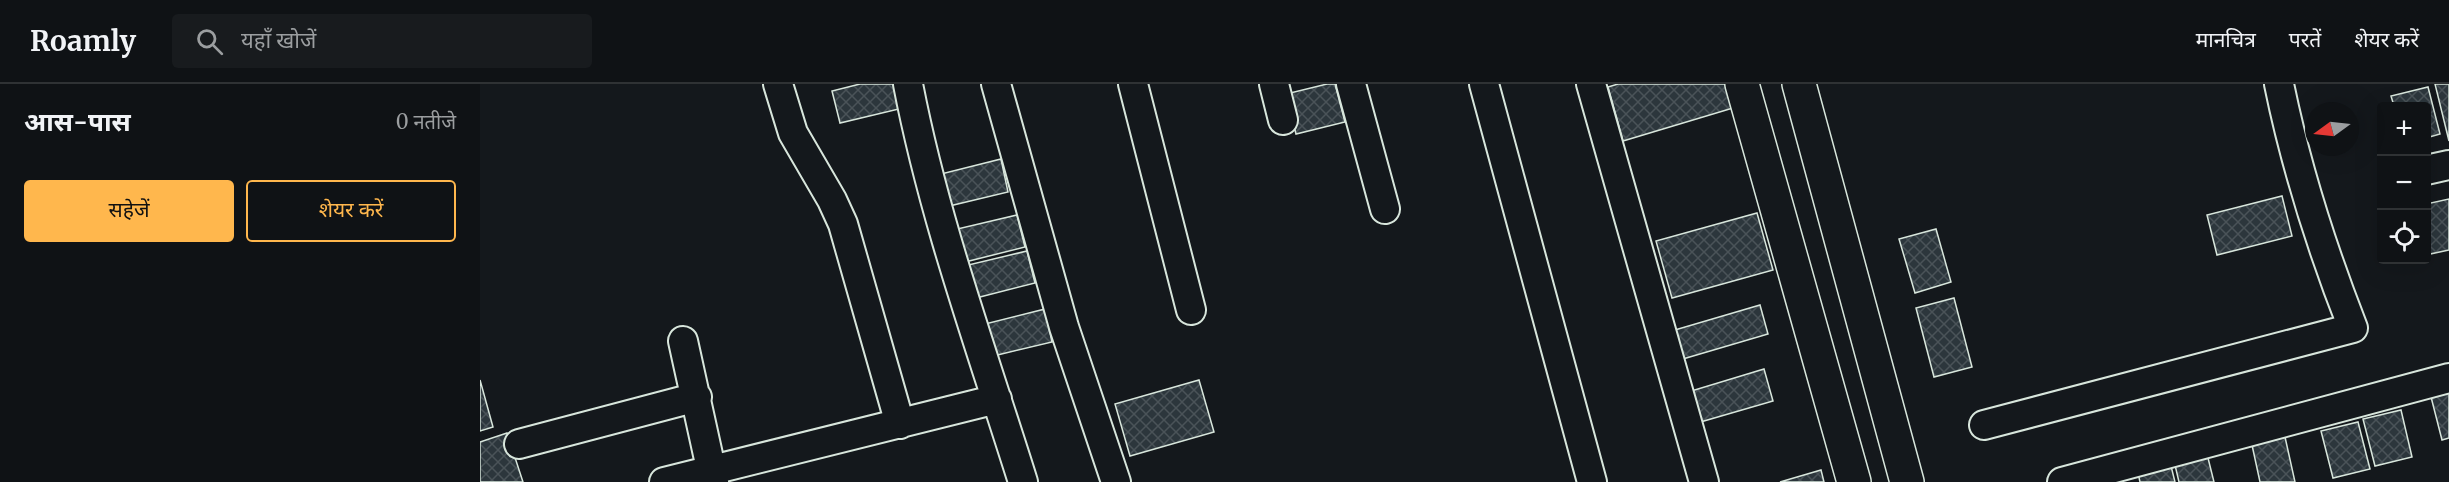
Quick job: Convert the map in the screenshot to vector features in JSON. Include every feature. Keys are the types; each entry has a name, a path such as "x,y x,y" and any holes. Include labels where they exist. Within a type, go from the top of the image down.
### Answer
{"street":[{"path":"778,84 794,133 843,224 900,424"},
{"path":"996,84 1064,327 1116,482"},
{"path":"1133,84 1191,310"},
{"path":"1274,84 1283,120"},
{"path":"1351,84 1385,209"},
{"path":"1484,84 1592,482"},
{"path":"1591,84 1704,482"},
{"path":"1742,84 1854,482"},
{"path":"1799,84 1907,482"},
{"path":"1984,425 2353,328 2336,285 2302,180 2279,84"},
{"path":"910,85 915,123 938,210 1023,482"},
{"path":"2431,169 2449,165"},
{"path":"683,340 697,397 712,477"},
{"path":"2062,482 2112,476 2449,378"},
{"path":"519,444 697,397"},
{"path":"664,482 712,477 997,399"}],"building":[{"path":"860,84 897,84 903,108 840,123 832,91"},
{"path":"1335,84 1345,122 1296,134 1286,94"},
{"path":"1618,84 1726,84 1733,108 1623,141 1608,87"},
{"path":"2435,84 2449,84 2449,141"},
{"path":"2428,87 2440,134 2431,137 2431,102 2393,102 2391,96"},
{"path":"1001,159 1008,192 945,207 937,175"},
{"path":"2282,196 2292,236 2217,255 2207,215"},
{"path":"2449,199 2449,250 2431,254 2431,210 2431,203"},
{"path":"1757,213 1773,270 1672,298 1656,241"},
{"path":"1017,215 1025,247 961,263 953,230"},
{"path":"1936,229 1951,282 1915,293 1899,239"},
{"path":"1027,251 1035,283 972,299 964,266"},
{"path":"1954,298 1972,367 1934,377 1916,308"},
{"path":"1760,305 1768,334 1676,361 1668,332"},
{"path":"1045,309 1052,342 989,357 981,325"},
{"path":"1764,369 1773,401 1697,423 1688,392"},
{"path":"480,380 493,427 480,431"},
{"path":"1199,380 1214,432 1130,456 1115,404"},
{"path":"2449,388 2449,438 2442,440 2430,393"},
{"path":"2401,410 2412,457 2375,466 2363,419"},
{"path":"2358,422 2370,469 2333,478 2321,431"},
{"path":"507,433 523,482 480,482 480,442"},
{"path":"2285,437 2295,482 2260,482 2252,445"},
{"path":"2208,458 2214,482 2179,482 2175,465"},
{"path":"2171,466 2175,482 2140,482 2138,473"},
{"path":"1821,470 1824,482 1780,482"}]}
